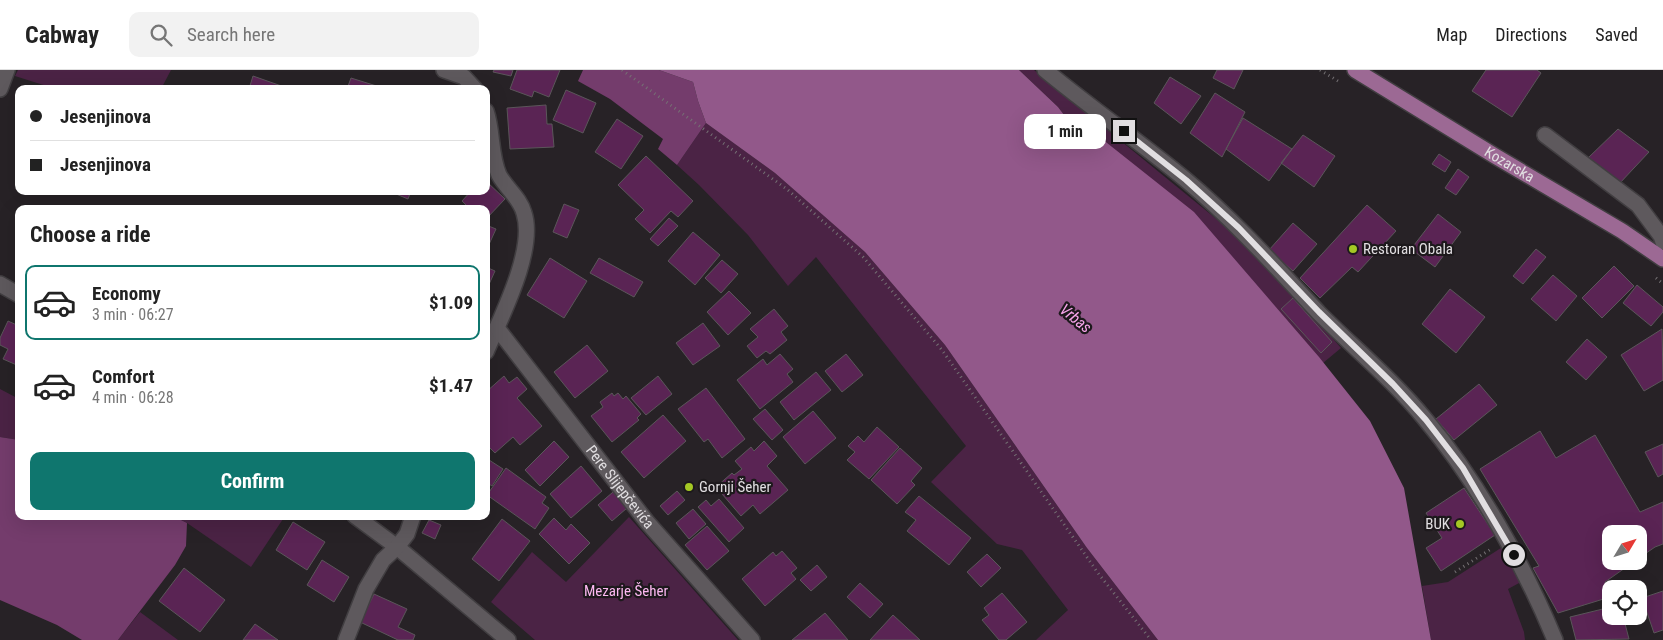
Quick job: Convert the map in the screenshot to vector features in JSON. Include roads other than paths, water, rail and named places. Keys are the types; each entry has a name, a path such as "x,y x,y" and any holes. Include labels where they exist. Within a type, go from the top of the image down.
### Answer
{"main road":[{"name":"Kozarska","path":"1354,70 1622,231 1663,260"}],"street":[{"path":"0,89 7,70"},
{"path":"444,70 464,77 471,85"},
{"path":"1045,70 1186,180 1239,228 1426,420 1463,468 1506,539 1539,602 1555,640"},
{"path":"490,123 499,175 519,202 526,224 525,248 520,269 490,343"},
{"path":"1545,135 1638,205 1663,242"},
{"path":"0,284 15,293"},
{"name":"Pere Slijepčevića","path":"497,328 647,522 752,640"},
{"path":"360,520 397,547 508,640"},
{"path":"346,640 366,589 383,560 407,534 412,520"}],"water":[{"name":"Vrbas","path":"659,70 1019,70 1058,107 1077,132 1097,135 1194,212 1319,357 1370,421 1404,488 1431,640 1158,640 1087,548 945,345 865,252 775,173 706,123 693,82"}],"place":[{"name":"Restoran Obala","path":"1353,249"},
{"name":"Gornji Šeher","path":"689,487"},
{"name":"BUK","path":"1460,524"}],"park label":[{"name":"Mezarje Šeher","path":"626,591"}]}
